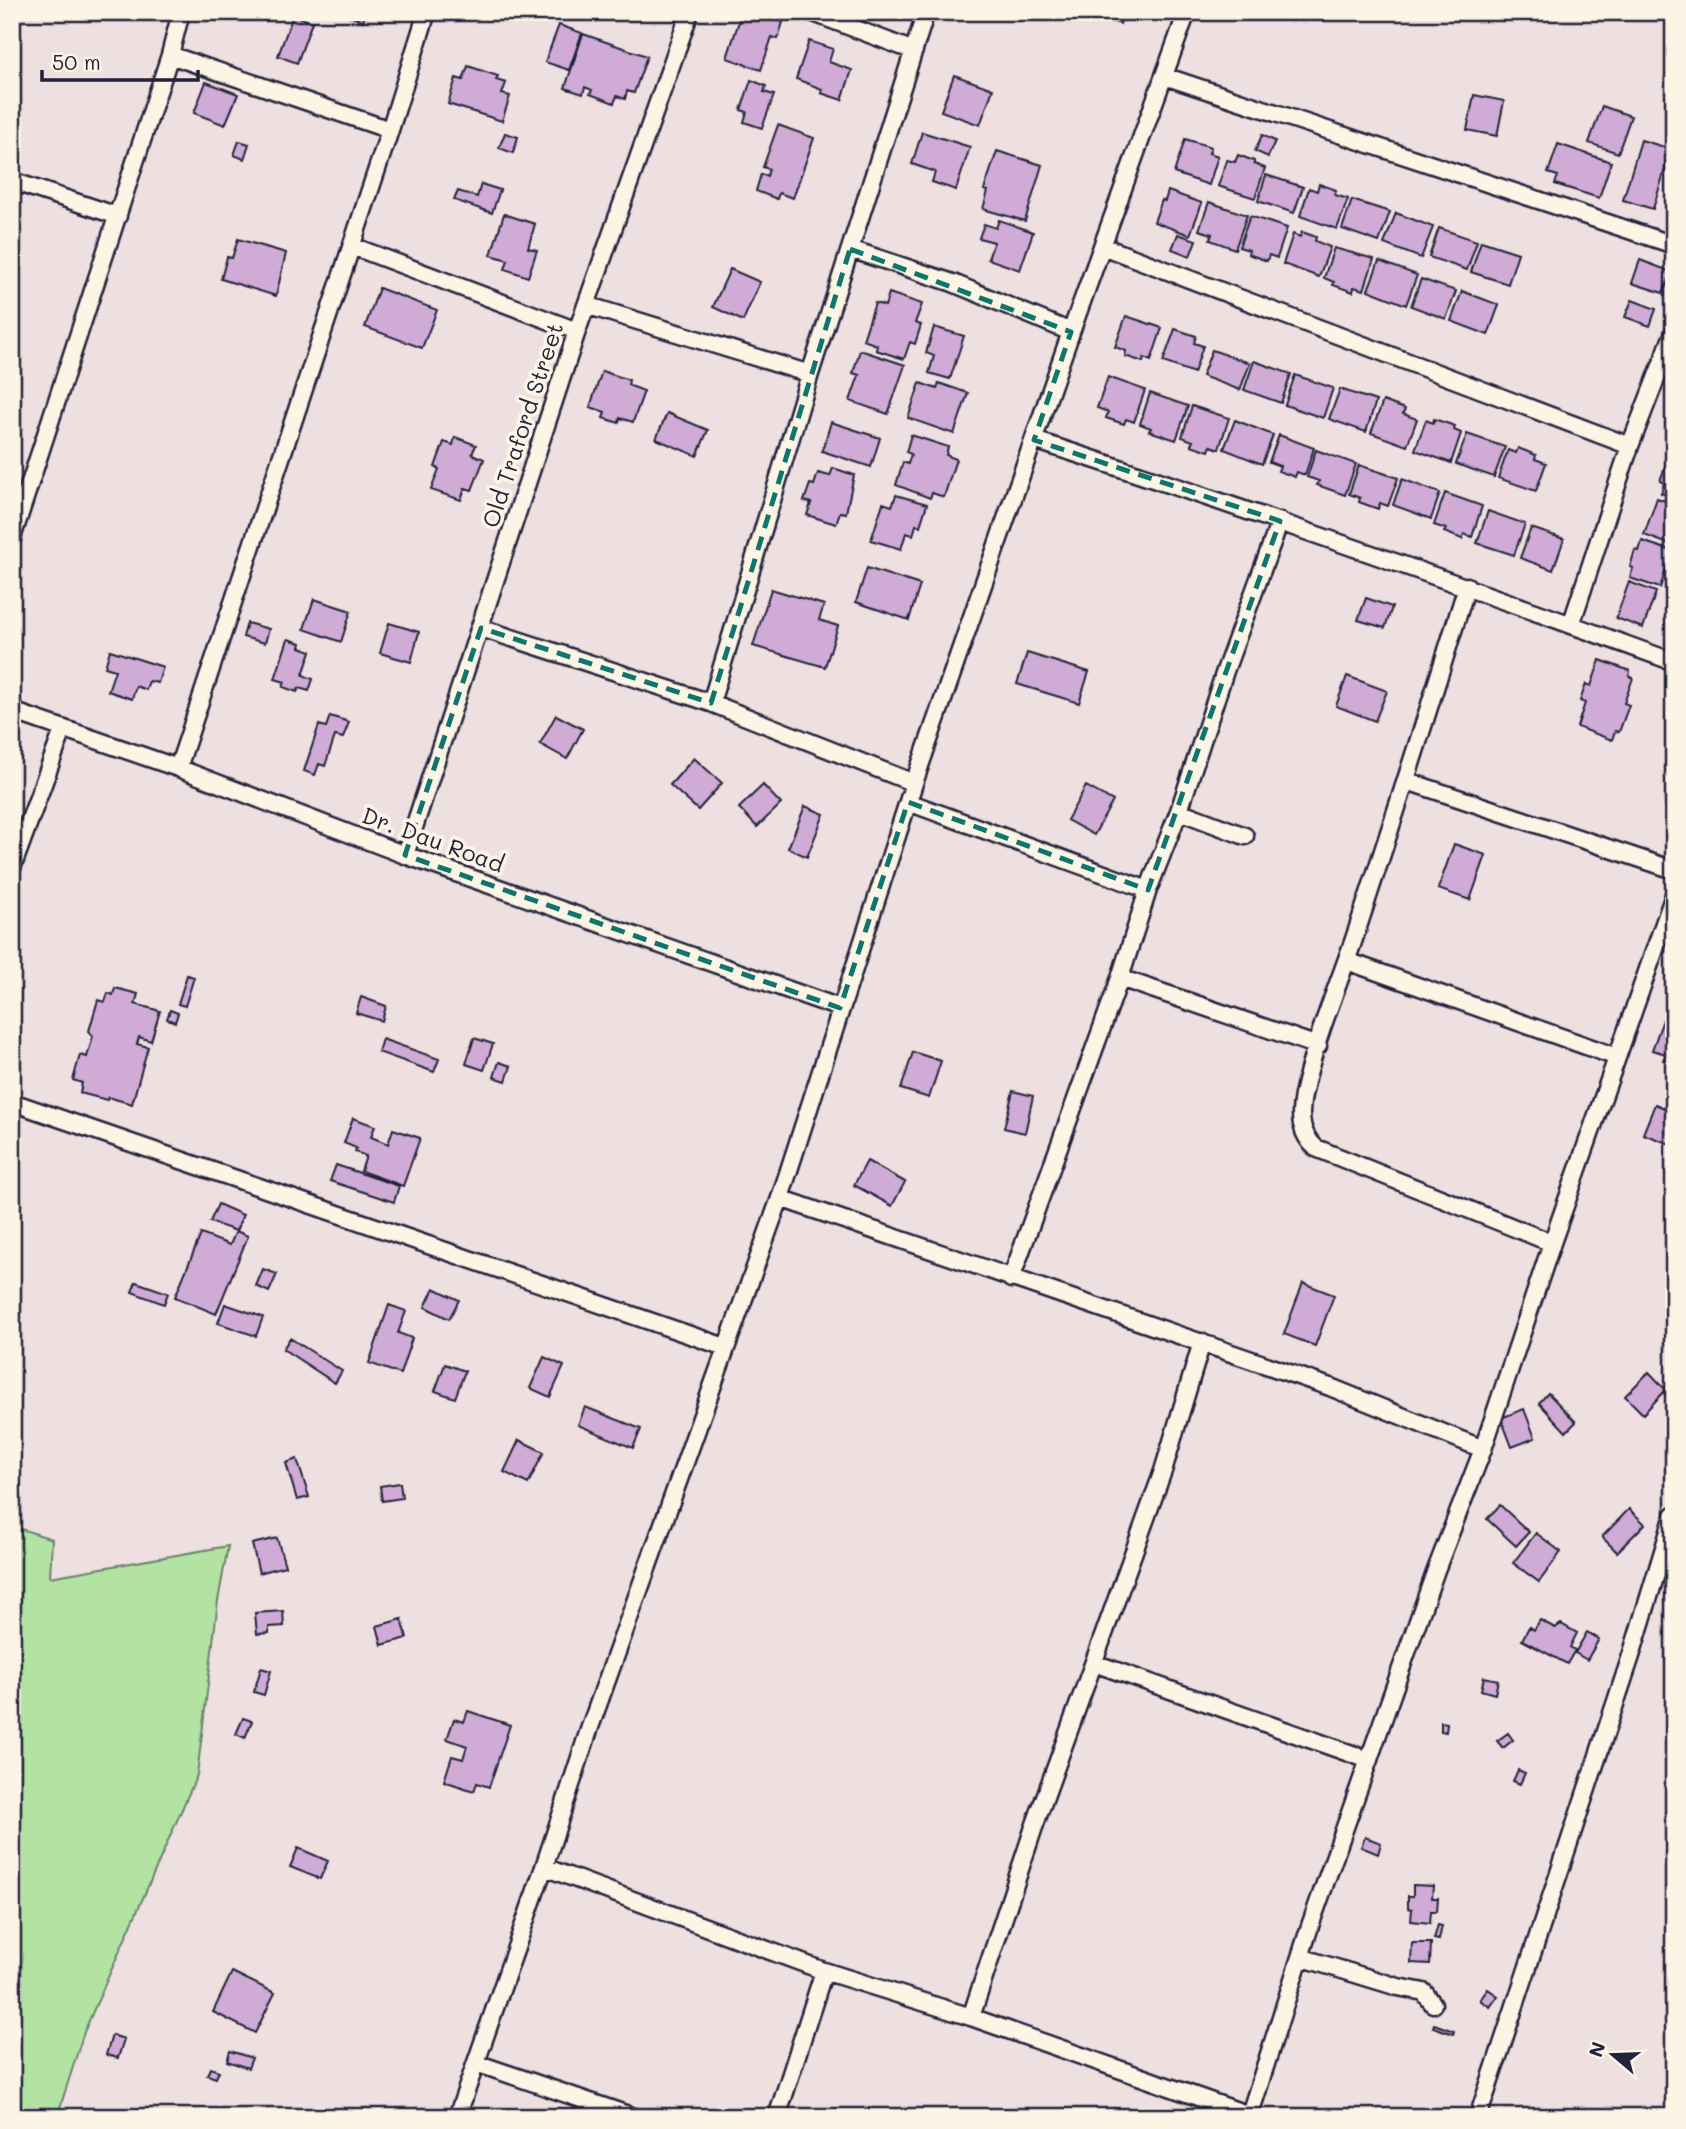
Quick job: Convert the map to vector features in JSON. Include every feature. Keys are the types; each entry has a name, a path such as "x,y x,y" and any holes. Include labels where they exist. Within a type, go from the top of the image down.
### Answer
{"street":[{"path":"12,538 170,55 181,12"},
{"path":"178,768 352,246 426,12"},
{"name":"Old Traford Street","path":"405,855 577,331 690,12"},
{"path":"811,12 914,51"},
{"path":"711,703 810,374 926,12"},
{"path":"457,2117 589,1730 780,1198 914,783 1071,331 1187,12"},
{"path":"170,55 390,130"},
{"path":"1164,76 1674,244"},
{"path":"12,181 118,216"},
{"path":"352,246 577,331"},
{"path":"1102,246 1630,446"},
{"path":"850,249 953,283 1071,331"},
{"path":"586,305 810,374"},
{"path":"1572,625 1630,446 1674,331"},
{"path":"1034,440 1280,521 1674,662"},
{"path":"1011,1279 1280,521"},
{"path":"1467,586 1407,781 1318,1046 1303,1097 1301,1127 1306,1139 1316,1148 1552,1242"},
{"path":"481,628 711,703 914,783"},
{"name":"Dr. Dau Road","path":"12,711 178,768 405,855 840,1008"},
{"path":"12,869 63,730"},
{"path":"1407,781 1674,870"},
{"path":"908,802 1149,890"},
{"path":"1179,811 1245,836"},
{"path":"544,1867 824,1971 971,2017 1249,2116 1300,1958 1436,1570 1483,1449 1552,1242 1674,895"},
{"path":"1347,961 1618,1057"},
{"path":"1120,978 1318,1046"},
{"path":"12,1102 725,1347"},
{"path":"780,1198 1330,1387 1483,1449"},
{"path":"971,2017 1033,1830 1163,1471 1202,1342"},
{"path":"1478,2117 1674,1515"},
{"path":"1094,1663 1369,1760"},
{"path":"1300,1958 1424,1992 1433,2004"},
{"path":"777,2117 824,1971"},
{"path":"475,2063 634,2117"}],"highlighted area":[{"path":"850,249 1071,332 1034,440 1280,521 1148,890 908,802 840,1008 405,855 481,628 711,703"}],"green space":[{"path":"12,1526 52,1539 50,1577 228,1546 218,1601 197,1775 84,2032 57,2117 12,2117"}],"building":[{"path":"338,12 366,12 363,21"},
{"path":"742,12 754,12 783,22 778,39 772,37 761,70 727,58"},
{"path":"1030,12 1050,12 1048,20 1029,15"},
{"path":"1066,12 1086,12 1084,19"},
{"path":"1086,12 1124,12 1120,24"},
{"path":"293,15 312,22 297,63 278,56"},
{"path":"559,25 582,33 569,70 545,62"},
{"path":"583,34 647,56 634,93 627,91 625,99 617,96 614,103 590,94 592,90 585,87 583,94 565,88"},
{"path":"809,41 833,49 829,62 852,70 842,100 821,93 822,89 796,79"},
{"path":"468,66 498,76 496,80 506,83 502,94 510,96 502,121 448,104 456,78 463,80"},
{"path":"954,75 993,89 980,125 941,111"},
{"path":"751,80 766,86 764,92 774,95 762,128 744,122 747,112 741,110"},
{"path":"206,82 238,94 225,125 194,113"},
{"path":"1474,95 1504,101 1497,136 1467,130"},
{"path":"1602,106 1631,116 1618,153 1589,143"},
{"path":"778,125 814,138 793,198 779,193 777,199 756,191 761,174 767,176 769,169 763,167"},
{"path":"922,132 970,147 956,190 932,182 935,172 912,164"},
{"path":"505,133 518,137 513,153 499,148"},
{"path":"1262,135 1275,141 1268,157 1255,151"},
{"path":"1185,139 1211,147 1209,153 1218,156 1209,185 1174,173"},
{"path":"1641,140 1671,149 1653,209 1623,200"},
{"path":"239,141 249,144 244,159 234,155"},
{"path":"1558,144 1611,162 1599,198 1555,184 1558,176 1548,173"},
{"path":"997,151 1042,165 1025,221 983,209 988,191 984,190"},
{"path":"1238,155 1265,168 1255,198 1218,186 1227,160 1235,162"},
{"path":"1266,175 1303,187 1294,213 1258,201"},
{"path":"481,184 500,190 492,213 454,200 458,191 477,197"},
{"path":"1319,184 1336,190 1335,195 1348,199 1337,229 1300,216 1309,188 1317,191"},
{"path":"1168,191 1202,203 1190,235 1154,222"},
{"path":"1352,200 1390,212 1379,242 1342,229"},
{"path":"1209,202 1247,215 1235,249 1210,240 1212,234 1199,230"},
{"path":"1396,213 1433,227 1421,258 1384,244"},
{"path":"504,214 535,224 528,248 537,250 528,277 505,269 508,260 491,255"},
{"path":"1250,216 1287,228 1277,258 1269,255 1267,261 1248,254 1249,250 1239,247"},
{"path":"999,220 1033,232 1020,270 988,259 994,242 979,238 984,224 996,228"},
{"path":"1439,228 1477,241 1467,270 1429,257"},
{"path":"1302,232 1316,237 1315,241 1330,247 1319,277 1283,264 1293,234 1300,237"},
{"path":"1178,234 1196,240 1190,256 1172,249"},
{"path":"238,239 286,253 276,296 221,279 227,257 232,258"},
{"path":"1481,241 1518,253 1508,284 1471,272"},
{"path":"1334,248 1374,259 1364,290 1354,287 1353,292 1333,285 1334,282 1324,278"},
{"path":"1640,260 1672,272 1663,293 1632,283"},
{"path":"1379,261 1417,275 1406,305 1368,290"},
{"path":"730,269 760,282 743,321 713,307"},
{"path":"1421,279 1456,291 1446,319 1411,306"},
{"path":"379,288 437,310 422,348 365,327"},
{"path":"1462,291 1499,305 1488,335 1451,321"},
{"path":"889,293 922,304 915,323 921,325 915,344 910,342 904,359 876,350 877,345 863,340 875,303 885,306"},
{"path":"1632,300 1656,309 1650,326 1625,317"},
{"path":"1126,316 1162,328 1151,361 1144,358 1143,362 1125,356 1126,351 1115,347"},
{"path":"934,327 964,336 950,379 929,373 934,356 926,353"},
{"path":"1175,329 1196,336 1194,343 1203,346 1194,373 1163,362"},
{"path":"860,350 905,365 888,414 850,401 859,375 853,373"},
{"path":"1212,350 1250,363 1240,390 1202,376"},
{"path":"1254,361 1291,374 1281,403 1244,390"},
{"path":"602,371 629,380 628,385 644,391 633,422 620,418 619,423 603,418 605,412 590,407"},
{"path":"1295,375 1333,388 1323,418 1285,405"},
{"path":"1108,377 1145,390 1134,422 1126,419 1124,424 1106,418 1108,412 1097,408"},
{"path":"920,383 937,389 939,383 968,393 954,434 908,418"},
{"path":"1340,389 1376,401 1366,432 1329,419"},
{"path":"1150,393 1188,406 1176,440 1149,431 1151,428 1140,424"},
{"path":"1383,401 1405,409 1403,414 1417,419 1407,446 1371,433"},
{"path":"1192,406 1229,418 1219,449 1211,446 1209,451 1191,445 1193,441 1182,437"},
{"path":"667,413 708,430 697,456 656,439"},
{"path":"1434,419 1455,426 1454,430 1461,433 1451,463 1415,450 1426,420 1433,423"},
{"path":"1235,420 1273,435 1262,464 1224,449"},
{"path":"831,422 880,438 871,467 822,451"},
{"path":"1467,434 1505,447 1494,477 1456,464"},
{"path":"911,435 948,447 946,455 956,459 944,497 932,493 930,498 896,485 903,462 908,464 911,454 906,452"},
{"path":"1279,435 1314,448 1305,475 1297,472 1295,477 1278,471 1280,466 1269,462"},
{"path":"455,437 476,445 472,454 484,459 472,490 465,488 461,500 431,490 439,469 435,467 444,442 453,445"},
{"path":"1518,448 1536,455 1535,459 1546,463 1536,491 1498,478 1508,450 1516,453"},
{"path":"1316,450 1356,464 1345,495 1317,485 1319,481 1307,477"},
{"path":"1674,460 1674,497 1661,493 1664,483 1660,481 1666,464 1672,466"},
{"path":"1359,465 1398,478 1388,506 1380,503 1378,509 1359,502 1360,498 1349,494"},
{"path":"833,468 854,475 846,513 840,512 836,524 807,515 811,503 804,501 810,484 814,485 818,473 830,476"},
{"path":"1402,479 1440,493 1431,519 1393,505"},
{"path":"1445,493 1482,506 1472,537 1464,534 1462,539 1434,525"},
{"path":"896,495 927,504 920,526 916,525 913,535 906,533 901,549 871,540 883,503 892,506"},
{"path":"1657,498 1674,504 1674,546 1644,535"},
{"path":"1488,511 1525,524 1514,555 1477,543"},
{"path":"1531,528 1564,539 1553,570 1520,558"},
{"path":"1642,541 1672,551 1660,588 1630,578 1635,550 1639,551"},
{"path":"867,568 920,585 909,620 856,602"},
{"path":"1629,582 1656,592 1643,628 1616,618"},
{"path":"771,589 824,605 819,620 838,626 825,667 753,646"},
{"path":"1366,598 1392,607 1385,628 1358,620"},
{"path":"314,599 351,611 341,642 304,629"},
{"path":"1674,621 1674,643 1667,641"},
{"path":"247,623 269,629 265,643 243,637"},
{"path":"389,623 419,632 411,662 380,653"},
{"path":"288,639 301,643 300,647 311,651 303,675 313,679 309,691 299,688 297,692 283,687 285,682 275,679"},
{"path":"110,650 163,667 158,683 149,681 146,690 136,686 132,699 108,691 115,670 105,667"},
{"path":"1027,653 1089,672 1079,703 1017,684"},
{"path":"1600,660 1630,671 1629,676 1633,678 1624,703 1629,705 1619,732 1615,731 1612,740 1577,727 1585,703 1580,701 1586,684 1591,686"},
{"path":"1347,676 1387,691 1375,721 1336,706"},
{"path":"556,715 583,729 567,759 540,744"},
{"path":"330,716 349,722 343,738 335,736 325,766 319,764 315,775 304,771 319,725 326,727"},
{"path":"694,758 722,783 698,810 670,785"},
{"path":"763,785 781,804 757,827 739,808"},
{"path":"1086,786 1113,801 1094,835 1067,820"},
{"path":"805,806 824,814 807,857 788,848"},
{"path":"1454,844 1486,855 1470,900 1438,889"},
{"path":"187,975 194,977 185,1006 178,1004"},
{"path":"115,988 138,994 135,1004 160,1011 151,1041 139,1037 137,1044 148,1047 132,1104 80,1093 82,1083 73,1080 80,1055 87,1057 93,1036 89,1031 98,1000 105,1002 108,993 113,995"},
{"path":"361,997 386,1006 382,1021 356,1013"},
{"path":"170,1010 178,1013 175,1022 167,1019"},
{"path":"1664,1017 1674,1021 1674,1064 1663,1060 1666,1054 1652,1050"},
{"path":"474,1038 493,1044 484,1070 466,1064"},
{"path":"382,1039 439,1059 434,1072 378,1052"},
{"path":"913,1052 941,1061 929,1098 901,1089"},
{"path":"499,1062 511,1066 506,1081 494,1077"},
{"path":"1013,1091 1033,1096 1025,1133 1004,1128"},
{"path":"1655,1104 1674,1112 1674,1138 1670,1144 1643,1134"},
{"path":"353,1118 375,1126 371,1137 388,1144 393,1129 420,1138 403,1186 361,1171 366,1156 355,1152 356,1148 344,1143"},
{"path":"12,1154 21,1157 14,1178 12,1178"},
{"path":"867,1161 905,1182 892,1206 854,1185"},
{"path":"336,1165 399,1186 394,1202 330,1181"},
{"path":"218,1204 243,1215 236,1231 210,1222"},
{"path":"236,1231 248,1236 216,1314 175,1297 201,1234 230,1245"},
{"path":"263,1269 277,1274 269,1292 256,1286"},
{"path":"136,1282 168,1293 164,1304 132,1292"},
{"path":"1303,1283 1334,1295 1315,1346 1284,1334"},
{"path":"434,1288 459,1300 449,1319 425,1307"},
{"path":"225,1304 263,1317 256,1336 218,1323"},
{"path":"389,1305 406,1311 398,1333 412,1338 400,1374 369,1363"},
{"path":"290,1338 342,1371 335,1383 283,1349"},
{"path":"544,1357 564,1366 550,1397 530,1388"},
{"path":"445,1364 465,1371 455,1398 435,1391"},
{"path":"1649,1372 1666,1390 1643,1414 1625,1396"},
{"path":"1548,1393 1576,1422 1566,1432 1539,1403"},
{"path":"585,1407 641,1429 633,1448 578,1425"},
{"path":"1524,1409 1535,1438 1512,1447 1501,1418"},
{"path":"519,1440 544,1452 528,1484 504,1472"},
{"path":"297,1459 309,1497 297,1500 286,1463"},
{"path":"400,1483 402,1498 382,1501 380,1486"},
{"path":"1500,1505 1529,1532 1516,1546 1487,1519"},
{"path":"1629,1509 1645,1524 1617,1552 1602,1537"},
{"path":"1536,1533 1561,1552 1539,1582 1513,1563"},
{"path":"277,1538 285,1566 259,1573 252,1544"},
{"path":"283,1611 284,1626 269,1627 269,1633 257,1634 255,1613"},
{"path":"402,1619 407,1638 382,1645 377,1626"},
{"path":"1540,1620 1555,1628 1561,1624 1577,1633 1570,1647 1575,1650 1567,1664 1522,1640 1529,1627 1534,1630"},
{"path":"1587,1632 1599,1639 1587,1660 1575,1653"},
{"path":"261,1668 271,1671 264,1695 254,1692"},
{"path":"1484,1677 1498,1680 1495,1694 1481,1690"},
{"path":"468,1711 510,1725 489,1787 477,1783 474,1791 444,1781 452,1756 463,1759 467,1746 447,1739 454,1719 464,1722"},
{"path":"243,1718 252,1721 245,1738 236,1734"},
{"path":"1441,1722 1447,1723 1446,1732 1441,1731"},
{"path":"1508,1733 1513,1740 1503,1748 1497,1741"},
{"path":"1518,1770 1525,1773 1520,1784 1513,1781"},
{"path":"1365,1837 1381,1843 1378,1854 1361,1847"},
{"path":"298,1848 328,1861 320,1879 290,1867"},
{"path":"1413,1885 1433,1886 1432,1898 1438,1898 1437,1911 1431,1911 1430,1923 1411,1921 1412,1909 1408,1908 1408,1896 1413,1896"},
{"path":"1438,1925 1442,1926 1439,1940 1434,1939"},
{"path":"1412,1943 1431,1943 1430,1964 1411,1963"},
{"path":"232,1972 275,1993 255,2033 213,2012"},
{"path":"1488,1989 1498,1996 1490,2007 1480,2000"},
{"path":"1434,2024 1454,2031 1453,2034 1433,2027"},
{"path":"112,2035 124,2039 118,2058 106,2055"},
{"path":"230,2051 252,2058 248,2068 227,2061"},
{"path":"210,2068 219,2071 216,2078 207,2075"}]}
